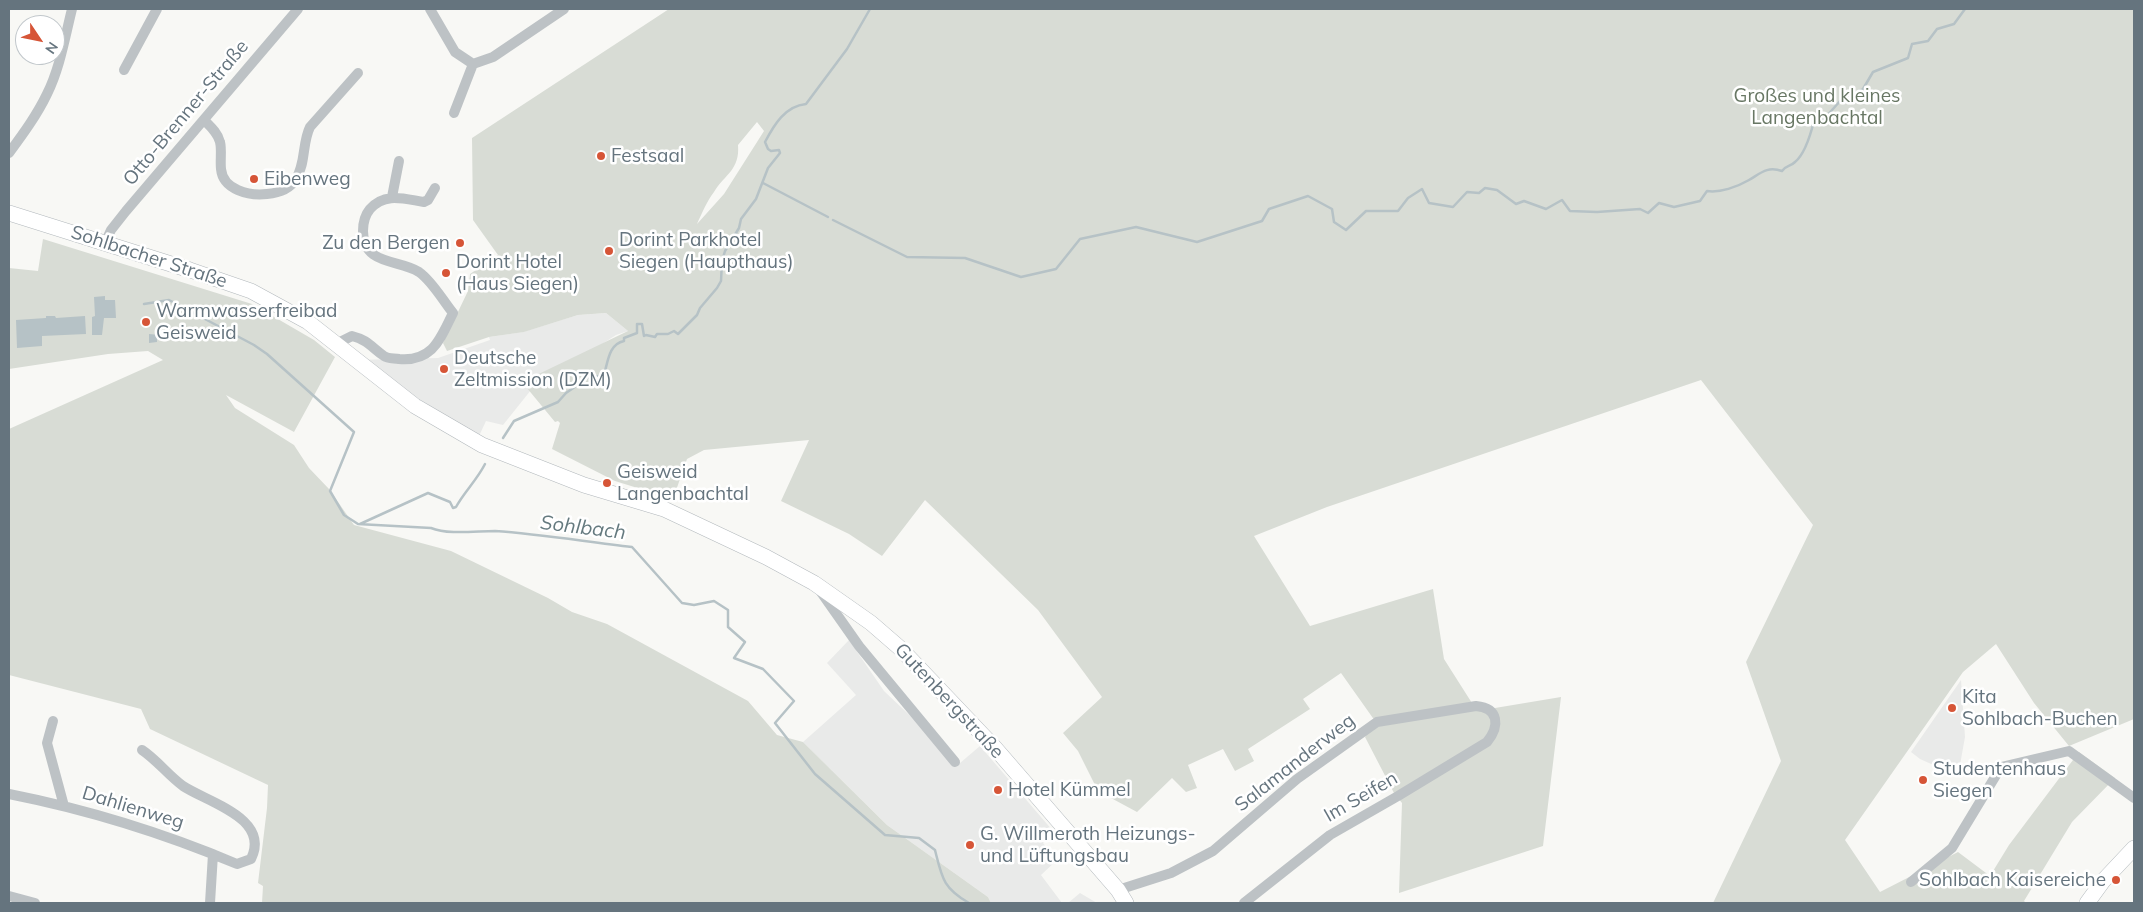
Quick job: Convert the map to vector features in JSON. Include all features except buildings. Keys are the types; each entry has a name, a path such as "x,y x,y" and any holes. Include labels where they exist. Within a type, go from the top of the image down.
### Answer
{"street":[{"path":"9,153 41,106 48,92 58,66 72,9"},
{"path":"124,70 157,9"},
{"name":"Otto-Brenner-Straße","path":"105,243 111,230 126,211 298,9"},
{"path":"430,9 455,52 472,64"},
{"path":"472,64 493,57 564,9"},
{"path":"454,113 472,64"},
{"path":"204,120 213,129 220,141 221,169 228,183 244,192 262,195 274,194 287,189 296,180 300,170 305,138 310,127 358,73"},
{"path":"392,197 399,162"},
{"path":"339,346 342,341 352,336 365,339 386,357 405,359 420,358 436,346 453,313 422,274 374,255 366,245 363,236 365,218 375,205 392,197 424,202 428,200 434,188"},
{"name":"Sohlbacher Straße","path":"9,213 251,292 308,322 415,406 482,445 584,485 664,509 766,557 814,583"},
{"path":"814,583 859,646 955,762"},
{"name":"Gutenbergstraße","path":"814,583 871,623 914,662 995,748 1118,890 1126,903"},
{"name":"Salamanderweg","path":"1118,890 1171,873 1213,851 1297,778 1377,722 1476,706 1486,707 1491,710 1495,717 1496,726"},
{"path":"53,721 47,743 64,806"},
{"name":"Im Seifen","path":"1244,903 1330,835 1408,791 1487,742 1496,726"},
{"name":"Dahlienweg","path":"9,794 143,827 237,864 250,859 255,844 251,832 239,816 182,785 142,750"},
{"path":"1912,882 1952,848 2001,767 2069,751 2134,798"},
{"path":"2087,903 2103,881 2134,848"},
{"path":"210,903 213,854"},
{"path":"9,896 35,903"}],"shaded area":[{"path":"105,296 105,300 115,300 116,318 104,318 102,335 92,335 92,317 95,316 94,297"},
{"path":"606,313 628,331 616,335 531,390 503,425 486,421 479,436 356,360 438,358 490,340 489,337 523,332 578,315"},
{"path":"46,316 55,316 56,318 85,316 86,334 42,336 42,346 17,348 16,320 46,318"},
{"path":"161,330 168,330 168,338 157,339 157,342 149,343 149,334 160,335"},
{"path":"849,640 884,691 960,763 980,746 1053,831 1043,843 1057,860 1041,875 1062,903 991,903 988,897 887,825 803,742 856,695 827,663"},
{"name":"Kita Sohlbach-Buchen","path":"1961,680 1965,737 1958,776 1920,759 1911,752"},
{"path":"1080,893 1097,903 1068,903"}],"green space":[{"name":"Großes und kleines Langenbachtal","path":"669,9 2134,9 2134,719 2069,746 2034,703 1996,644 1963,672 1845,840 1880,892 1958,852 1990,876 2009,845 2079,752 2115,778 2072,822 2024,901 2026,903 1713,903 1781,761 1746,662 1813,525 1701,380 1327,507 1254,536 1310,626 1433,589 1444,659 1477,711 1561,697 1543,846 1399,893 1402,803 1394,793 1365,737 1375,721 1341,673 1303,699 1310,709 1248,749 1254,761 1235,771 1223,749 1188,765 1197,788 1186,792 1172,778 1137,812 1098,791 1078,751 1063,733 1102,697 1038,610 925,500 882,556 849,534 781,501 809,440 704,450 687,459 673,499 615,481 552,449 560,423 558,421 555,422 522,382 628,331 606,313 578,315 524,332 489,337 447,351 443,343 468,291 470,274 498,255 473,220 472,138","holes":["757,122 764,131 724,194 697,224 711,196 734,166 737,160 738,145"]},
{"path":"43,239 252,304 314,340 335,357 294,432 226,395 235,408 294,445 309,468 329,489 354,525 451,551 548,598 572,612 607,624 748,701 777,735 803,742 887,825 988,897 991,903 262,903 263,886 258,883 268,785 150,729 141,709 9,675 9,429 163,360 148,351 108,354 9,369 9,268 38,271"}],"waterway":[{"path":"503,438 514,421 558,402 566,393 582,382 582,379 604,375 612,349 624,341 624,338 637,333 637,324 642,324 644,336 655,337 657,334 668,334 674,331 678,334 697,315 700,308 721,281 722,261 725,251 739,228 741,219 756,199 768,168 780,153 779,150 771,151 768,149 765,142 768,136 786,112 806,104 847,49 870,9"},
{"path":"833,220 907,257 965,258 1021,277 1056,269 1080,239 1136,227 1197,242 1262,221 1269,209 1308,196 1332,209 1334,222 1346,230 1366,211 1398,211 1408,198 1422,189 1429,203 1453,207 1467,192 1479,193 1485,188 1497,190 1516,204 1524,201 1546,209 1562,200 1570,211 1597,212 1640,209 1648,213 1659,203 1674,207 1700,201 1707,191 1734,187 1768,170 1782,171 1795,162 1802,154 1814,121 1824,119 1841,100 1863,89 1873,72 1908,58 1912,44 1928,41 1937,29 1954,24 1965,9"},
{"path":"763,183 828,217"},
{"name":"Sohlbach","path":"144,304 169,300 254,345 267,354 354,432 330,491 344,515 358,524 431,528 454,532 512,532 632,547 682,603 694,605 714,601 728,610 728,627 745,642 734,658 763,669 794,701 775,723 815,774 885,835 919,838 935,850 945,881 960,898 969,903"},
{"path":"360,524 428,493 450,502 453,508 456,507 485,464"}],"place":[{"name":"Festsaal","path":"601,156"},
{"name":"Eibenweg","path":"254,179"},
{"name":"Zu den Bergen","path":"460,243"},
{"name":"Dorint Parkhotel Siegen (Haupthaus)","path":"609,251"},
{"name":"Dorint Hotel (Haus Siegen)","path":"446,273"},
{"name":"Warmwasserfreibad Geisweid","path":"146,322"},
{"name":"Deutsche Zeltmission (DZM)","path":"444,369"},
{"name":"Geisweid Langenbachtal","path":"607,483"},
{"name":"Kita Sohlbach-Buchen","path":"1952,708"},
{"name":"Studentenhaus Siegen","path":"1923,780"},
{"name":"Hotel Kümmel","path":"998,790"},
{"name":"G. Willmeroth Heizungs- und Lüftungsbau","path":"970,845"},
{"name":"Sohlbach Kaisereiche","path":"2116,880"}]}
